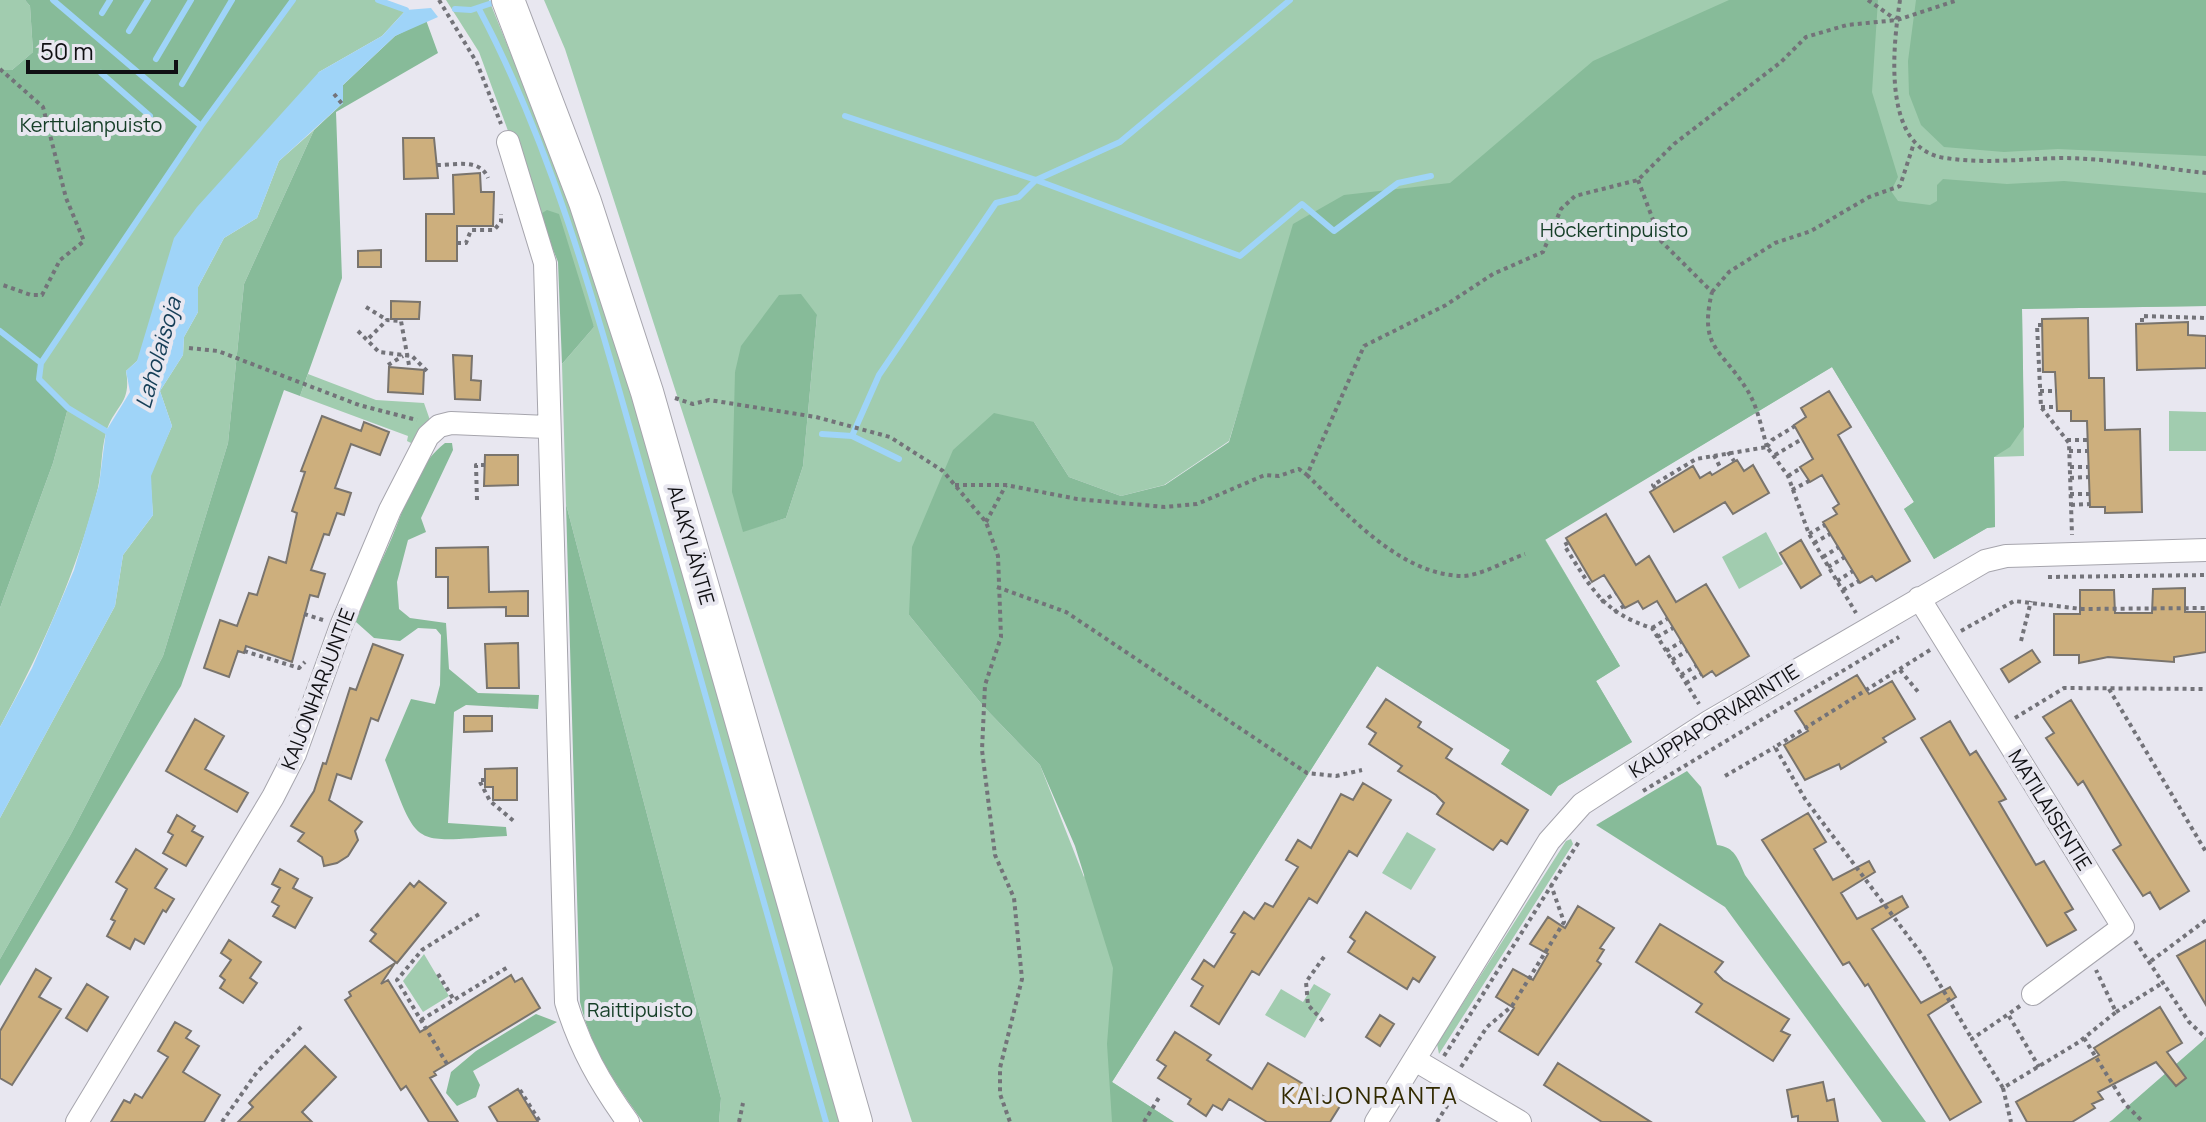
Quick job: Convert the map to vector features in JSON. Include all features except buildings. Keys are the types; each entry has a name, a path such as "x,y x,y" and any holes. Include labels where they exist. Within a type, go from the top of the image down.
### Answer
{"main road":[{"name":"ALAKYLÄNTIE","path":"508,0 585,202 647,392 855,1114"}],"street":[{"path":"508,142 541,240 545,263 547,427 566,1002 578,1041 595,1076 628,1122"},
{"path":"439,426 451,423 547,427"},
{"name":"KAIJONHARJUNTIE","path":"77,1122 273,797 295,754 341,626 390,510 428,436 439,426"},
{"name":"KAUPPAPORVARINTIE","path":"1376,1122 1434,1071 1563,822 1582,804 1710,721 1985,561 2006,556 2206,550"},
{"name":"MATILAISENTIE","path":"1919,598 1933,616 1945,641 2123,927"},
{"path":"2033,994 2123,927"},
{"path":"1434,1071 1520,1122"}],"path":[{"path":"439,0 477,63 508,142"},
{"path":"1868,0 1897,20"},
{"path":"1900,0 1896,106 1914,143 1942,158 2010,161 2063,158 2206,173"},
{"path":"1307,475 1364,346 1446,305 1493,274 1543,252 1561,209 1575,196 1638,180 1674,144 1781,62 1806,37 1847,25 1897,20 1958,0"},
{"path":"0,69 43,107 66,198 84,241 60,260 42,295 31,295 0,284"},
{"path":"334,94 343,105"},
{"path":"1866,628 1809,534 1788,476 1767,447 1750,395 1708,336 1707,313 1712,292 1729,272 1775,243 1811,231 1869,197 1900,186 1914,143"},
{"path":"437,165 477,164 484,169 488,178"},
{"path":"1638,180 1661,241 1712,292"},
{"path":"457,243 466,243 471,230 494,230 501,222 501,214"},
{"path":"366,307 387,320 401,321 409,365"},
{"path":"2171,315 2171,322"},
{"path":"2182,315 2182,322"},
{"path":"2142,322 2142,316 2206,318"},
{"path":"369,339 387,320"},
{"path":"2042,325 2037,325 2041,407 2067,440 2073,553"},
{"path":"358,331 379,352 417,358 428,372"},
{"path":"189,348 218,351 359,405 439,426"},
{"path":"388,365 407,355"},
{"path":"2040,391 2057,391"},
{"path":"680,398 693,404 709,400 816,417 890,437 943,471 986,522 998,556 1001,637 985,685 982,750 995,855 1014,898 1022,979 1000,1068 1000,1094 1010,1122"},
{"path":"2041,407 2057,407"},
{"path":"1655,488 1653,485 1714,455 1767,447 1772,440 1795,426"},
{"path":"1775,455 1802,439"},
{"path":"2067,440 2088,440"},
{"path":"2069,451 2088,451"},
{"path":"1728,452 1734,461"},
{"path":"1714,455 1721,469"},
{"path":"477,500 476,465 485,465"},
{"path":"2070,467 2089,467"},
{"path":"1788,476 1801,468"},
{"path":"955,485 1006,485 1077,499 1165,507 1197,504 1265,475 1279,476 1299,469 1351,517 1416,566 1463,576 1525,554"},
{"path":"2070,478 2089,477"},
{"path":"1792,490 1809,481"},
{"path":"986,522 1006,485"},
{"path":"2070,494 2090,494"},
{"path":"2071,505 2090,504"},
{"path":"1809,534 1825,525"},
{"path":"1814,543 1830,534"},
{"path":"1568,543 1564,545 1601,602 1624,619 1652,628 1710,721"},
{"path":"1823,557 1839,547"},
{"path":"1828,567 1845,557"},
{"path":"1837,581 1853,571"},
{"path":"2044,577 2206,575"},
{"path":"1843,590 1859,581"},
{"path":"997,587 1066,612 1307,773 1336,776 1362,770"},
{"path":"1601,602 1616,593"},
{"path":"1725,776 2014,601 2082,609 2206,608"},
{"path":"2021,641 2031,601"},
{"path":"1614,612 1624,606"},
{"path":"1633,798 1933,616"},
{"path":"1652,628 1667,619"},
{"path":"1657,637 1673,628"},
{"path":"1666,651 1681,642"},
{"path":"244,651 299,668 307,660"},
{"path":"1672,660 1687,651"},
{"path":"1681,675 1696,666"},
{"path":"1899,669 1919,693"},
{"path":"1686,683 1701,674"},
{"path":"1999,727 2064,688 2206,689"},
{"path":"2108,688 2206,852"},
{"path":"1775,747 1805,799 1923,956 2003,1088 2011,1122"},
{"path":"485,780 479,780 490,801 516,823"},
{"path":"1434,1071 1583,835"},
{"path":"1434,1071 1512,1006 1564,922 1551,885"},
{"path":"447,1064 397,980 422,950 481,913"},
{"path":"2151,961 2206,920"},
{"path":"2123,927 2151,961 2189,1022 2206,1038"},
{"path":"1323,1021 1308,1005 1306,982 1326,954"},
{"path":"2089,954 2116,1012"},
{"path":"421,1020 508,967"},
{"path":"438,974 454,1000"},
{"path":"2003,1088 2084,1038 2116,1012 2164,982"},
{"path":"1972,1039 2009,1016 2033,994"},
{"path":"2009,1016 2039,1067"},
{"path":"222,1122 257,1072 302,1026"},
{"path":"2084,1038 2125,1104 2143,1122"},
{"path":"520,1090 540,1122"},
{"path":"1144,1122 1160,1096"},
{"path":"739,1122 743,1103"}],"green space":[{"path":"0,0 25,0 30,6 33,52 12,70 0,70"},
{"name":"Kerttulanpuisto","path":"25,0 293,0 201,126 41,363 39,379 68,408 53,463 0,608 0,70 12,70 33,52 30,6"},
{"path":"293,0 378,0 406,10 382,36 319,72 137,361 126,371 127,391 106,433 98,488 80,550 30,669 0,727 0,608 53,463 68,408 39,379 41,363 201,126"},
{"path":"446,0 489,0 573,207 642,431 841,1122 719,1122 721,1098 566,504 562,364 594,327 539,215 479,52"},
{"path":"544,0 2206,0 2206,306 2022,309 2024,456 1994,457 1995,527 1987,528 1934,559 1904,509 1914,502 1832,367 1545,539 1620,666 1596,681 1632,742 1558,786 1551,796 1501,764 1510,750 1377,666 1112,1082 1174,1122 912,1122 565,49","holes":["1379,192 1084,877 1040,765 984,707 909,615 1034,422 1069,477 1121,496 1164,485 1229,441 1244,392","817,315 803,466 786,518 743,531 735,372"]},
{"name":"Höckertinpuisto","path":"1729,0 1878,0 1872,92 1898,177 1891,191 1898,201 1930,205 1937,201 1937,185 1943,179 2007,184 2064,181 2206,193 2206,306 2022,309 2024,427 2010,447 1994,457 1995,527 1987,528 1934,559 1904,509 1914,502 1832,367 1545,540 1620,666 1596,681 1632,742 1558,786 1551,796 1501,764 1510,750 1377,666 1112,1082 1174,1122 1112,1122 1107,1044 1113,968 1075,846 1040,765 984,707 909,615 912,547 953,450 994,413 1034,422 1069,477 1121,496 1165,485 1229,442 1293,224 1344,195 1450,183 1593,61"},
{"path":"1916,0 2206,0 2206,156 2058,149 2004,152 1944,147 1921,125 1909,94 1908,61"},
{"path":"426,20 438,53 336,112 342,278 300,396 284,390 181,686 0,986 0,959 71,834 163,656 228,443 244,284 314,130 343,103 343,85 395,36"},
{"path":"314,130 244,284 228,443 163,656 71,834 0,959 0,818 115,606 123,555 153,515 150,476 172,426 160,391 183,355 184,337 198,312 198,287 224,238 257,218 279,161"},
{"path":"547,210 559,214 594,327 562,364 558,262 539,215"},
{"path":"801,294 817,315 803,466 786,518 743,532 732,492 735,372 741,346 779,295"},
{"path":"308,374 376,400 424,403 431,423 411,443 407,441 408,436 300,396"},
{"path":"2169,411 2206,412 2206,451 2169,451"},
{"path":"445,443 452,443 453,450 421,518 426,532 408,540 397,582 399,609 410,618 446,623 449,669 478,693 539,695 538,709 466,705 454,712 448,823 506,827 507,836 435,838 413,826 385,760 411,699 435,704 440,685 441,635 436,629 418,628 400,641 374,638 356,622 413,486 426,463"},
{"name":"Raittipuisto","path":"566,504 721,1098 719,1122 643,1122 597,1050 580,1002"},
{"path":"1766,532 1783,564 1739,589 1722,557"},
{"path":"1687,771 1701,787 1717,845 1728,848 1735,855 1745,875 1926,1122 1882,1122 1725,907 1596,825"},
{"path":"1407,832 1436,849 1411,890 1382,873"},
{"path":"1571,839 1573,844 1439,1054 1437,1044 1566,841"},
{"path":"424,954 449,996 423,1012 403,981"},
{"path":"1314,984 1331,994 1305,1038 1265,1015 1281,989 1303,1002"},
{"path":"536,1014 557,1022 473,1071 480,1085 476,1097 457,1106 446,1093 451,1072 476,1051"},
{"path":"2206,1038 2206,1122 2109,1122 2112,1120"}],"water":[{"name":"Laholaisoja","path":"431,8 438,17 395,36 343,85 343,103 279,161 257,218 224,238 198,287 198,312 184,337 183,355 160,391 172,426 151,476 153,515 123,555 115,606 0,818 0,727 32,668 74,570 99,485 106,431 130,392 126,371 137,361 174,238 197,207 319,72 382,36 406,10"}],"waterway":[{"path":"53,0 201,126"},
{"path":"102,13 110,0"},
{"path":"129,31 148,0"},
{"path":"156,59 191,0"},
{"path":"182,84 232,0"},
{"path":"106,431 68,408 39,379 41,363 201,126 293,0"},
{"path":"378,0 406,10"},
{"path":"852,436 879,375 996,203 1019,197 1036,180 1120,142 1290,0"},
{"path":"455,9 471,10 492,3"},
{"path":"479,9 534,129 579,255 826,1122"},
{"path":"101,73 150,116"},
{"path":"845,116 1036,180 1240,256 1302,204 1334,231 1398,183 1431,176"},
{"path":"0,331 41,363"},
{"path":"822,434 852,436 899,459"}],"district":[{"name":"KAIJONRANTA","path":"1370,1096"}]}
